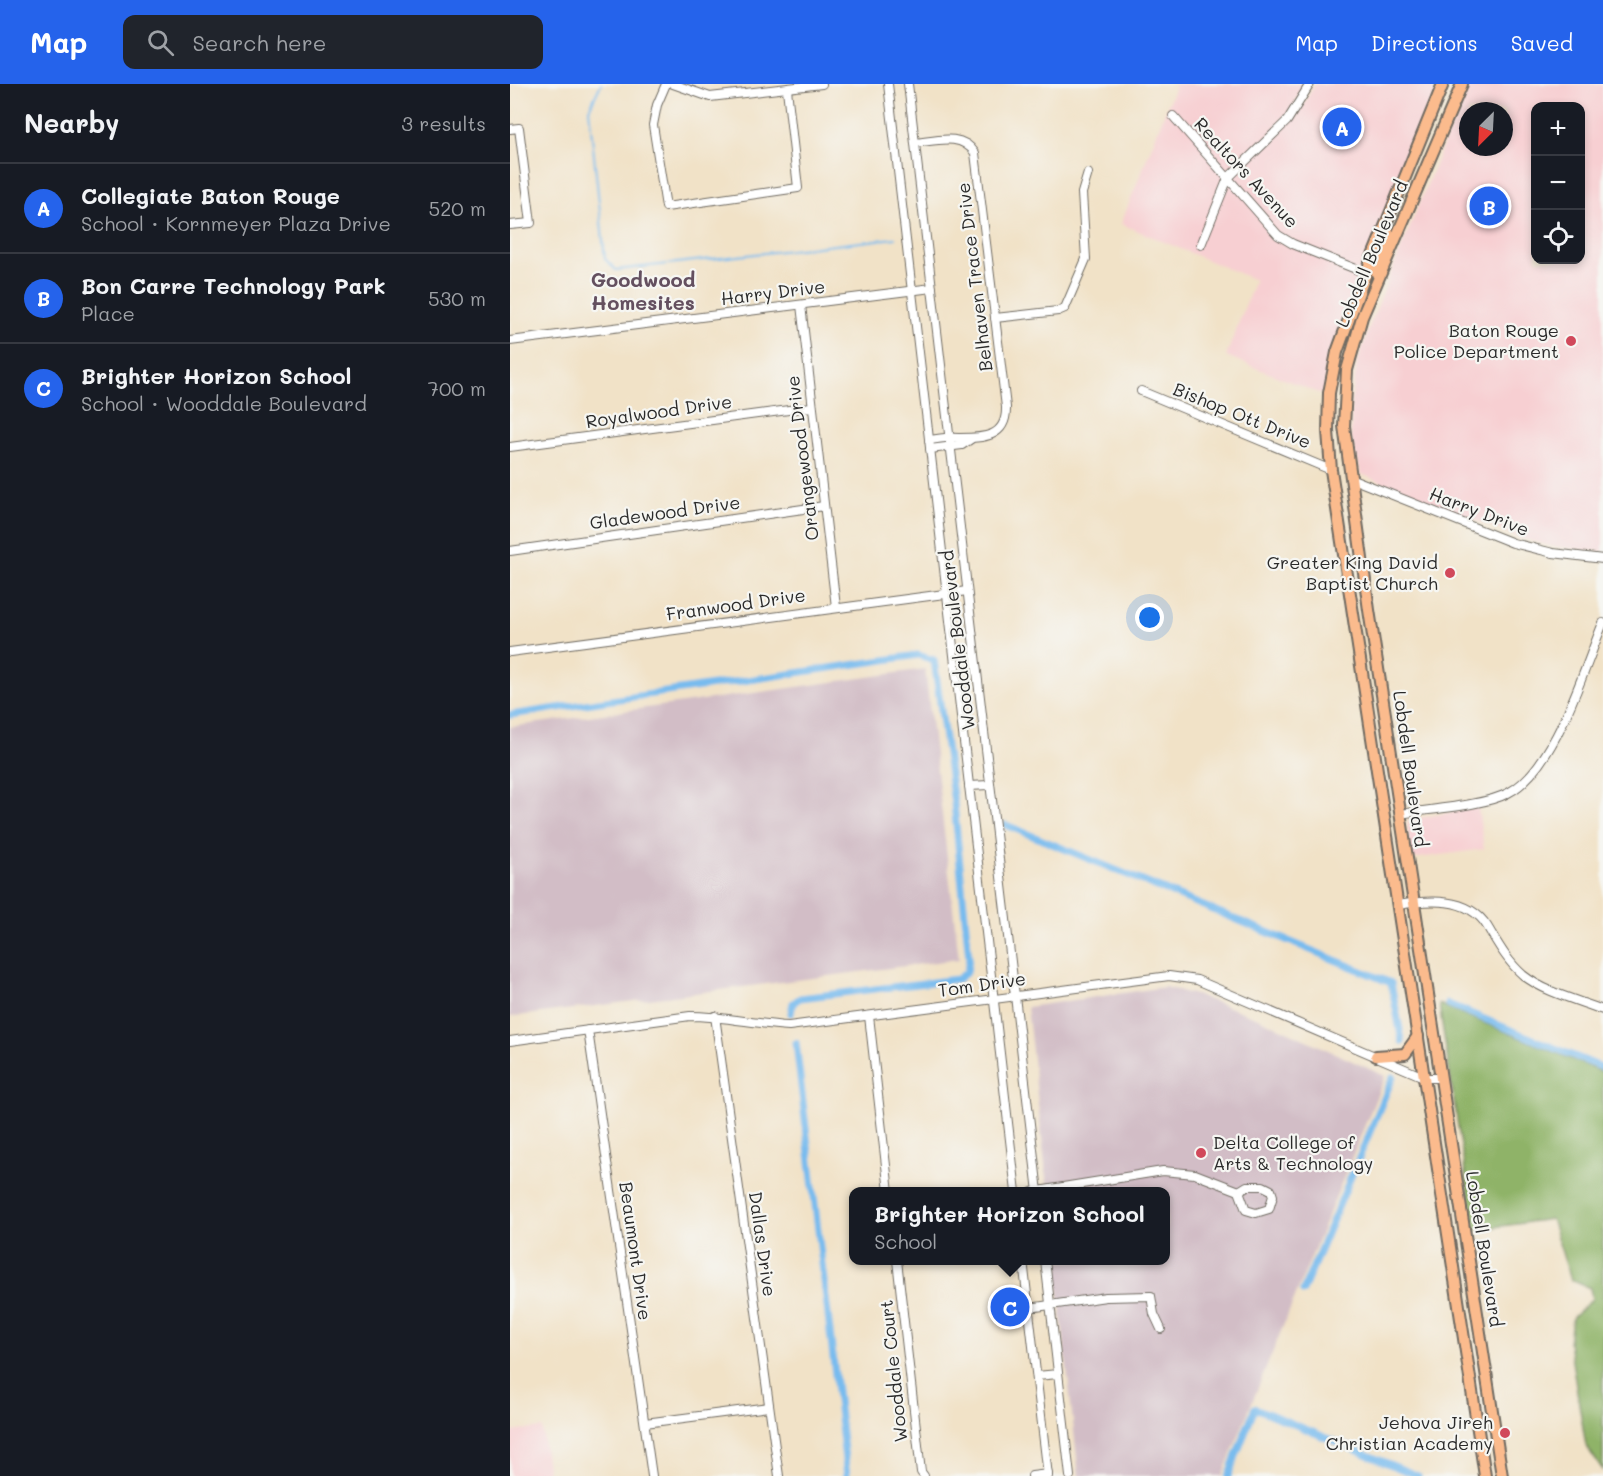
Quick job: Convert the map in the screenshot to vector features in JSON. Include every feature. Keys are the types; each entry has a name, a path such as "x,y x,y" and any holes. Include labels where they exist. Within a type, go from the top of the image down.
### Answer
{"main road":[{"path":"1439,137 1437,128 1449,96 1442,84"},
{"name":"Lobdell Boulevard","path":"1442,84 1366,273 1337,352 1331,383 1328,431 1331,470 1426,1078 1485,1476"},
{"name":"Lobdell Boulevard","path":"1460,87 1362,317 1347,370 1344,426 1413,903 1502,1476"},
{"path":"1379,279 1376,268 1388,239 1389,230 1386,223"},
{"path":"1366,273 1379,279"},
{"path":"1331,470 1350,478"},
{"path":"1356,632 1372,629"},
{"path":"1376,1056 1405,1054 1418,1036"},
{"path":"1440,1176 1448,1179 1456,1209 1462,1216"},
{"path":"1452,1253 1468,1250"},
{"path":"1469,1371 1481,1376 1486,1402 1492,1409"}],"street":[{"path":"666,84 657,105 653,125 666,207 798,188 787,89"},
{"path":"672,84 710,97 822,84"},
{"name":"Wooddale Boulevard","path":"888,84 1016,1187"},
{"name":"Wooddale Boulevard","path":"908,84 1036,1187"},
{"path":"1201,245 1228,178 1287,121 1310,84"},
{"path":"1442,84 1460,87"},
{"name":"Realtors Avenue","path":"1173,116 1286,240 1366,273"},
{"path":"510,129 519,128 531,223 510,225"},
{"name":"Belhaven Trace Drive","path":"915,143 956,139 968,144 975,153 995,318 1005,418 996,433 962,445 950,443"},
{"path":"995,318 1058,311 1065,308 1087,255 1082,193 1088,173"},
{"name":"Harry Drive","path":"510,340 932,288"},
{"name":"Orangewood Drive","path":"801,305 811,407 837,607"},
{"name":"Bishop Ott Drive","path":"1141,391 1331,470"},
{"name":"Royalwood Drive","path":"510,447 811,407"},
{"path":"929,440 950,443"},
{"path":"930,449 950,443"},
{"name":"Harry Drive","path":"1350,478 1513,543 1552,553 1603,559"},
{"name":"Gladewood Drive","path":"510,551 824,506"},
{"name":"Franwood Drive","path":"510,652 967,591"},
{"path":"1400,814 1507,794 1527,781 1549,751 1603,623"},
{"path":"969,786 989,784"},
{"path":"1390,852 1406,850"},
{"path":"1398,905 1429,900 1452,903 1472,912 1485,923 1510,963 1524,976 1540,986 1603,1010"},
{"name":"Tom Drive","path":"510,1041 690,1016 715,1016 757,1024 789,1026 1169,976 1197,980 1426,1078 1441,1078"},
{"name":"Dallas Drive","path":"715,1016 779,1476"},
{"path":"869,1016 889,1187"},
{"name":"Beaumont Drive","path":"588,1030 652,1476"},
{"path":"1061,1187 1163,1171 1195,1174 1239,1191 1246,1210 1256,1214 1269,1209 1273,1202 1271,1190 1263,1186 1246,1186 1239,1191"},
{"name":"Wooddale Court","path":"898,1265 921,1472 924,1476"},
{"path":"1024,1265 1048,1475 1032,1476"},
{"path":"1046,1265 1070,1476"},
{"path":"1029,1308 1106,1298 1150,1296 1154,1314 1161,1329"},
{"path":"1037,1376 1058,1374"},
{"path":"645,1423 769,1407"}],"shaded area":[{"path":"1176,84 1305,84 1294,105 1301,109 1315,84 1426,84 1435,90 1435,97 1342,323 1333,351 1326,396 1226,356 1255,280 1121,224"},
{"path":"1468,84 1603,84 1603,552 1550,546 1517,537 1361,474 1351,438 1351,402 1357,363 1371,322 1459,106 1459,156 1513,156 1513,102 1461,102"},
{"path":"925,669 959,959 510,1017 510,727"},
{"path":"1478,807 1484,849 1412,859 1407,827 1409,820"},
{"path":"1165,987 1199,996 1258,1018 1385,1076 1222,1476 1079,1476 1055,1265 1170,1265 1170,1187 1048,1187 1027,1007"},
{"path":"542,1428 548,1476 510,1476 510,1432"}],"green space":[{"path":"1439,1004 1603,1072 1603,1470 1586,1446 1569,1343 1572,1318 1592,1299 1590,1288 1571,1280 1551,1219 1474,1230"}],"waterway":[{"path":"601,84 589,109 605,259 616,270 895,238"},
{"path":"510,715 918,655 934,660 954,803 969,958 967,972 958,979 800,998 793,1003 791,1013"},
{"path":"1006,825 1391,983 1402,1041"},
{"path":"1448,1004 1603,1068"},
{"path":"796,1043 847,1476"},
{"path":"1303,1291 1393,1077"},
{"path":"1228,1476 1255,1408 1418,1476"}],"place":[{"name":"Collegiate Baton Rouge","path":"1342,127"},
{"name":"Bon Carre Technology Park","path":"1489,206"},
{"name":"Baton Rouge Police Department","path":"1571,341"},
{"name":"Greater King David Baptist Church","path":"1450,573"},
{"name":"Delta College of Arts & Technology","path":"1201,1153"},
{"name":"Brighter Horizon School","path":"1010,1307"},
{"name":"Jehova Jireh Christian Academy","path":"1505,1433"}],"district":[{"name":"Goodwood Homesites","path":"643,292"}]}
